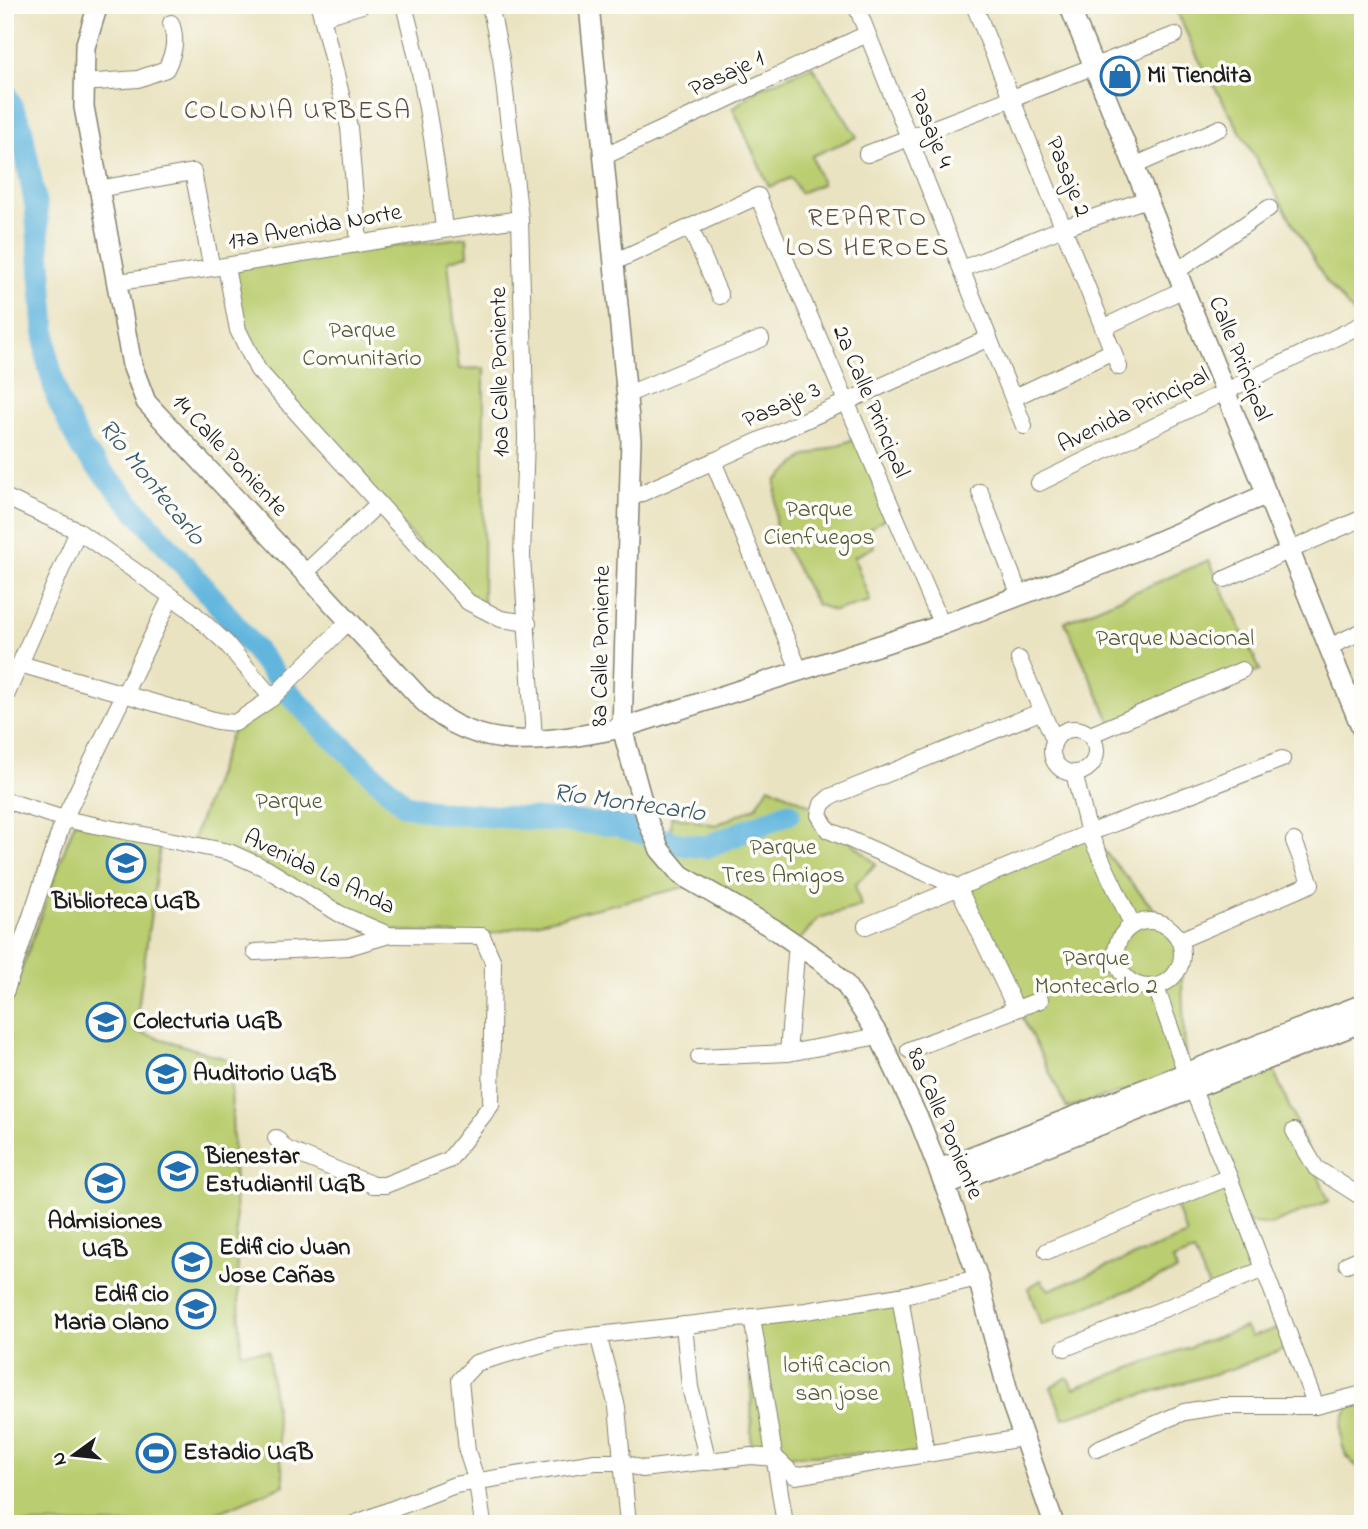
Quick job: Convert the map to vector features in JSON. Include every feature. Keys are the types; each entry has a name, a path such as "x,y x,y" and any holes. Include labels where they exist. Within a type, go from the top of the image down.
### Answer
{"street":[{"name":"14 Calle Poniente","path":"98,5 85,47 83,83 98,189 132,365 146,402 438,716 476,736 534,739"},
{"path":"359,243 349,127 320,11 362,5"},
{"path":"404,5 423,76 437,161 444,229"},
{"name":"10a Calle Poniente","path":"490,5 501,58 520,219 526,438 522,557 534,739"},
{"name":"8a Calle Poniente","path":"589,5 628,394 631,498 622,728 648,819 660,850 681,875 797,943 845,984 879,1036 942,1178 978,1278 1023,1438 1054,1524"},
{"name":"Pasaje 4","path":"856,5 1024,426"},
{"name":"Pasaje 2","path":"974,5 1116,359 1013,398"},
{"name":"Calle Principal","path":"1069,5 1329,648 1356,694 1363,732"},
{"path":"83,83 138,79 166,69 176,36 171,23"},
{"name":"Pasaje 1","path":"605,156 867,34"},
{"path":"867,154 1010,96 1175,35"},
{"path":"1134,166 1220,128"},
{"path":"98,189 193,172 210,259"},
{"name":"2a Calle Principal","path":"690,227 758,197 942,625"},
{"path":"962,270 1063,228 1147,198"},
{"path":"1103,328 1180,280 1269,208"},
{"name":"17a Avenida Norte","path":"118,282 520,219"},
{"path":"614,262 690,227 720,296"},
{"path":"226,267 238,330 258,370 468,602 501,619 528,623"},
{"name":"Avenida Principal","path":"1039,483 1363,324"},
{"name":"Pasaje 3","path":"631,498 989,338"},
{"path":"628,394 761,339"},
{"path":"713,461 800,672"},
{"path":"980,492 1020,596"},
{"path":"534,739 575,737 622,728 942,625 1117,559 1267,494"},
{"path":"5,498 78,531 171,597 226,643 272,698"},
{"path":"305,573 378,504"},
{"path":"1225,579 1363,518"},
{"path":"5,698 78,531"},
{"path":"5,993 64,819 171,597"},
{"path":"20,664 217,721 235,723 272,698 349,621"},
{"path":"1329,648 1363,631"},
{"path":"1019,659 1054,740"},
{"path":"1090,735 1242,670"},
{"path":"1016,1009 958,887 828,830 819,815 822,804 830,797 1040,712"},
{"path":"1078,728 1090,735 1096,746 1095,760 1086,770 1074,773 1057,766 1051,748 1054,740 1064,730 1078,728"},
{"path":"866,926 1089,833 1282,759"},
{"path":"1074,773 1089,833 1132,924"},
{"name":"Avenida La Anda","path":"5,800 64,819 229,852 267,869 340,914 389,935 482,936 493,962 491,1105 449,1160 385,1185 373,1185 286,1149 276,1138"},
{"path":"1180,940 1311,884 1294,841"},
{"path":"1154,920 1173,931 1180,940 1182,960 1179,969 1166,983 1156,987 1135,985 1120,971 1115,950 1124,931 1132,924 1154,920"},
{"path":"254,952 348,947 389,935"},
{"path":"789,1053 797,943"},
{"path":"1156,987 1189,1081 1229,1177 1262,1270 1316,1406"},
{"path":"909,1050 1040,999"},
{"path":"942,1178 1310,1033 1363,1004"},
{"path":"1310,1033 1363,1022"},
{"path":"699,1057 789,1053 879,1036"},
{"path":"1294,1131 1316,1168 1363,1198"},
{"path":"1047,1251 1229,1177"},
{"path":"1347,1264 1363,1257"},
{"path":"1065,1348 1262,1270"},
{"path":"483,1524 477,1482 467,1451 460,1380 476,1363 556,1340 900,1296 978,1278"},
{"path":"900,1296 926,1453"},
{"path":"752,1317 785,1524"},
{"path":"684,1325 690,1387 708,1462"},
{"path":"598,1335 617,1407 628,1524"},
{"path":"1097,1449 1184,1412 1222,1406 1316,1406 1363,1394"},
{"path":"354,1524 455,1485 595,1462 622,1462 642,1469 751,1456 776,1458 795,1476 1023,1438"}],"green space":[{"path":"1174,5 1363,5 1363,309 1355,315 1326,281 1198,58"},
{"path":"812,66 857,137 812,156 822,184 800,193 791,178 769,187 733,108 758,89"},
{"name":"Parque Comunitario","path":"467,237 468,255 448,261 459,369 484,368 483,612 258,370 226,267"},
{"name":"Parque Cienfuegos","path":"860,437 892,513 867,531 874,547 854,557 870,601 834,611 816,604 775,528 776,481 804,457"},
{"name":"Parque Nacional","path":"1209,560 1260,670 1112,725 1065,622"},
{"name":"Parque","path":"290,694 405,805 616,825 669,858 671,816 716,825 756,807 769,786 812,806 876,864 855,885 861,906 819,918 797,943 697,884 482,936 374,929 304,890 191,845 235,723"},
{"path":"75,821 160,846 135,1031 230,1060 241,1352 268,1351 284,1485 191,1524 5,1524 5,1015"},
{"name":"Parque Montecarlo 2","path":"1089,833 1180,940 1186,1073 1067,1108 958,887"},
{"path":"1272,1066 1329,1201 1270,1225 1245,1222 1262,1270 1210,1290 1194,1252 1173,1260 1177,1271 1041,1325 1028,1288 1041,1280 1049,1290 1187,1235 1173,1200 1230,1187 1192,1088"},
{"name":"lotificacion san jose","path":"900,1296 926,1453 751,1456 752,1317"},
{"path":"1284,1326 1292,1346 1234,1368 1063,1418 1051,1387 1067,1377 1074,1388 1245,1327 1251,1337"},
{"path":"1363,1394 1363,1470 1353,1464 1346,1455 1341,1434 1347,1411"}],"waterway":[{"name":"Río Montecarlo","path":"5,92 21,127 36,207 47,358 58,400 82,449 214,599 275,675"},
{"name":"Río Montecarlo","path":"290,694 320,726 405,805 437,812 616,825 679,844 706,847 789,813"}],"place":[{"name":"Mi Tiendita","path":"1120,76"},
{"name":"Biblioteca UGB","path":"126,863"},
{"name":"Colecturia UGB","path":"106,1022"},
{"name":"Auditorio UGB","path":"166,1074"},
{"name":"Bienestar Estudiantil UGB","path":"178,1171"},
{"name":"Admisiones UGB","path":"105,1183"},
{"name":"Edificio Juan Jose Cañas","path":"192,1262"},
{"name":"Edificio Maria Olano","path":"196,1309"},
{"name":"Estadio UGB","path":"156,1453"}],"district":[{"name":"COLONIA URBESA","path":"298,112"},
{"name":"REPARTO LOS HEROES","path":"868,234"}],"park label":[{"name":"Parque Tres Amigos","path":"783,862"}]}
